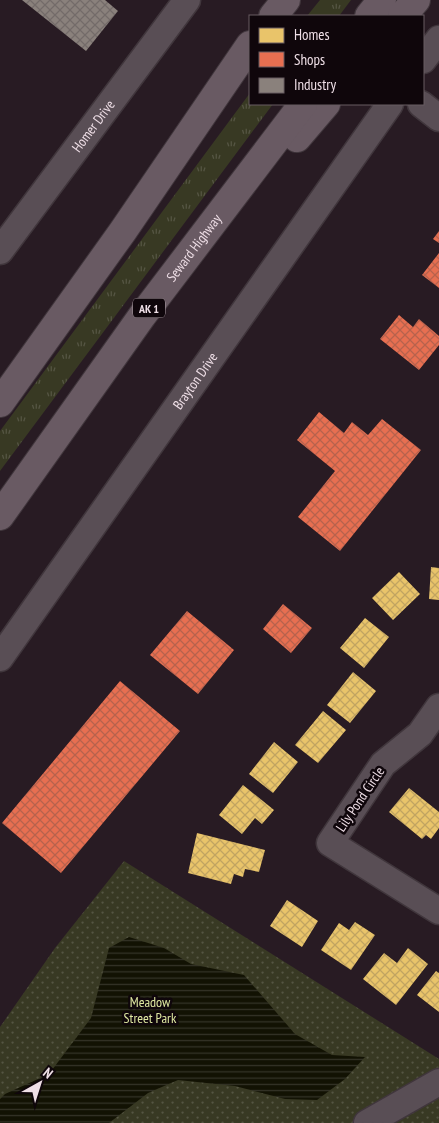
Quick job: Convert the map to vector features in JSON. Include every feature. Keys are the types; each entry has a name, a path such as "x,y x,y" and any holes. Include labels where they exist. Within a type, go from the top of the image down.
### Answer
{"highway":[{"path":"269,15 277,0"},
{"path":"274,15 286,0"},
{"path":"371,15 382,0"},
{"path":"403,15 416,0"},
{"path":"0,404 123,231 249,46"},
{"name":"Seward Highway","path":"0,516 142,316 302,105"},
{"path":"142,316 325,105"}],"street":[{"name":"Homer Drive","path":"0,251 187,0"},
{"path":"424,59 439,39"},
{"name":"Brayton Drive","path":"0,658 389,105"},
{"path":"423,105 439,118"},
{"name":"Lily Pond Circle","path":"439,707 420,734 383,764 330,843 439,911"},
{"path":"367,1123 439,1082"}],"green space":[{"path":"320,0 351,0 340,15 308,15"},
{"path":"249,94 249,105 272,105 0,471 0,431"},
{"name":"Meadow Street Park","path":"124,861 439,1059 439,1123 0,1123 0,1027 55,948"}],"shaded area":[{"path":"129,937 164,948 191,964 244,975 295,1034 332,1055 365,1057 345,1079 317,1100 285,1099 235,1086 178,1080 148,1093 109,1123 0,1123 0,1099 5,1094 49,1074 91,1018 109,948"}],"building: Homes":[{"path":"431,567 439,568 439,600 429,599"},
{"path":"399,572 420,594 393,620 372,598"},
{"path":"365,618 389,637 364,668 340,648"},
{"path":"353,672 376,691 350,723 327,705"},
{"path":"323,711 346,730 318,763 295,745"},
{"path":"274,742 298,762 273,793 249,774"},
{"path":"243,785 274,810 262,824 255,818 242,834 219,815"},
{"path":"409,788 439,812 439,828 431,839 426,835 422,839 389,812"},
{"path":"197,833 265,850 259,872 245,869 243,877 234,874 231,884 188,873"},
{"path":"287,900 318,921 302,947 270,926"},
{"path":"355,922 375,935 351,970 321,950 339,923 349,930"},
{"path":"408,948 428,964 396,1005 363,979 384,953 397,963"},
{"path":"436,971 439,973 439,1012 417,995"}],"building: Shops":[{"path":"439,231 439,243 433,239"},
{"path":"439,253 439,288 422,275"},
{"path":"399,315 413,327 419,319 439,336 439,345 419,370 380,339"},
{"path":"319,412 344,433 352,422 368,435 382,419 421,450 340,551 298,517 335,471 297,440"},
{"path":"283,604 312,628 291,653 263,629"},
{"path":"187,611 234,650 198,694 150,655"},
{"path":"120,681 180,731 61,873 2,823"}],"building: Industry":[{"path":"22,0 105,0 118,11 86,51"}]}
